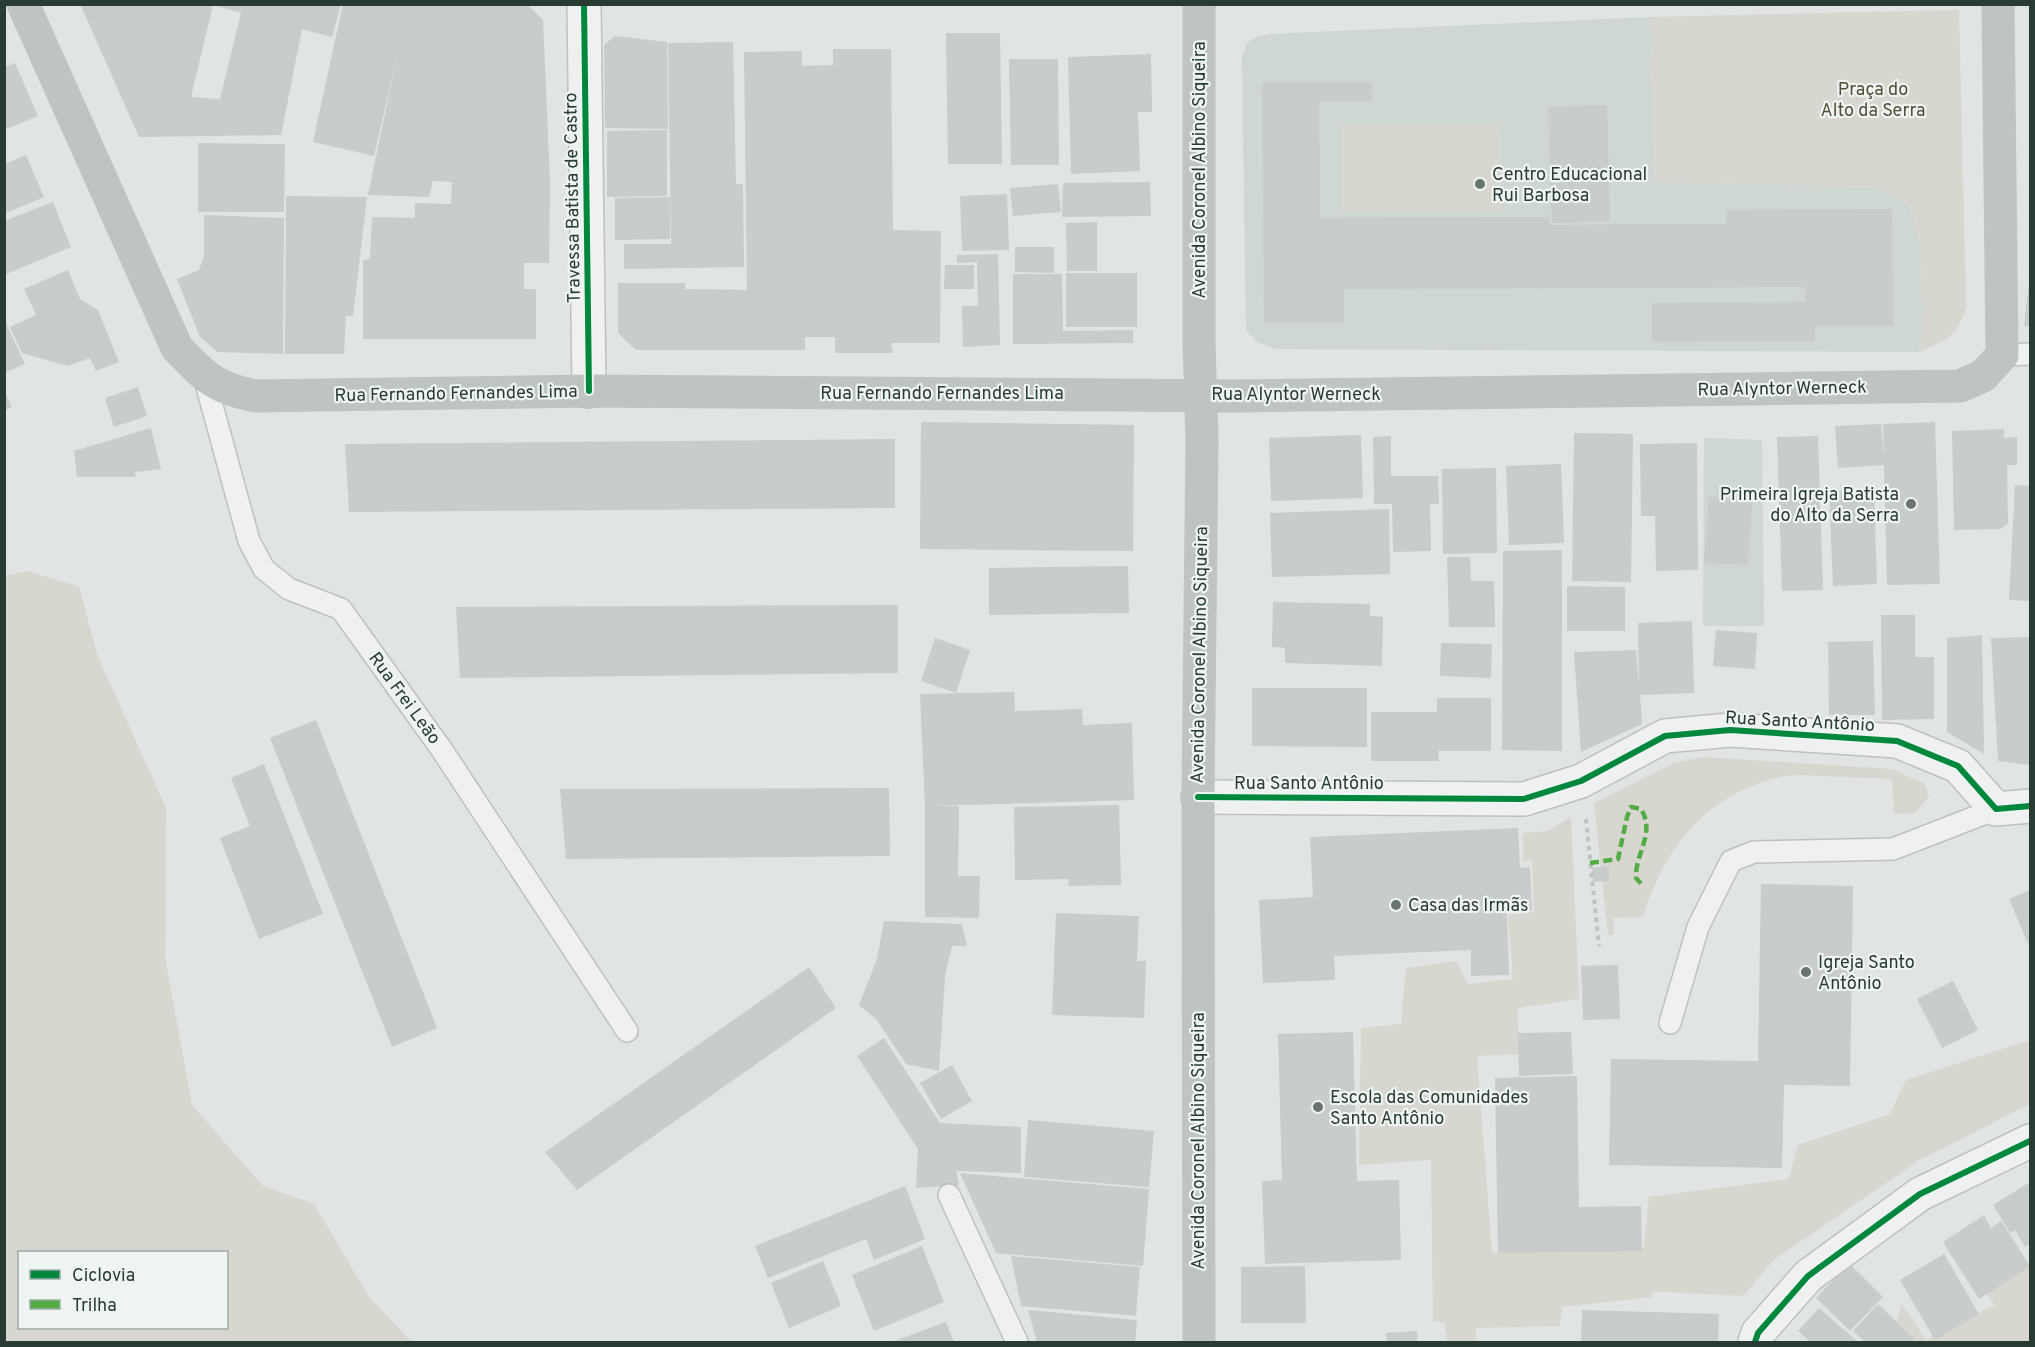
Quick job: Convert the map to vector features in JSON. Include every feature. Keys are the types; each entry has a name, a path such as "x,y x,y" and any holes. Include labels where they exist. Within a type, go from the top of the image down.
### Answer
{"main road":[{"name":"Rua Fernando Fernandes Lima","path":"23,4 177,348 204,376 227,390 255,396 589,391 1201,395"},
{"name":"Avenida Coronel Albino Siqueira","path":"1199,4 1201,395 1197,797 1199,1342"},
{"name":"Rua Alyntor Werneck","path":"1201,395 1960,386 1983,376 2016,354 1998,4"}],"street":[{"name":"Travessa Batista de Castro","path":"584,4 589,391"},
{"name":"Rua Santo Antônio","path":"1197,797 1524,799 1581,781 1665,736 1730,730 1897,741 1958,765 1996,808"},
{"path":"1996,808 2031,806"},
{"path":"1755,1342 1758,1333 1808,1276 1920,1194 2031,1141"}],"lane":[{"name":"Rua Frei Leão","path":"204,376 249,541 264,569 289,589 341,609 442,750 627,1031"},
{"path":"1670,1023 1698,927 1731,861 1754,852 1893,849 1996,808"},
{"path":"949,1195 1017,1342"}],"path":[{"path":"1581,781 1599,946"}],"shaded area":[{"name":"Centro Educacional Rui Barbosa","path":"1650,17 1655,182 1879,187 1910,206 1921,249 1920,287 1924,320 1919,352 1276,349 1259,343 1246,330 1242,57 1247,43 1255,37 1270,34"},
{"path":"1704,438 1762,440 1764,626 1703,626"}],"green space":[{"name":"Praça do Alto da Serra","path":"1959,10 1966,308 1954,332 1944,340 1919,352 1924,320 1920,287 1921,249 1910,206 1879,187 1655,182 1650,17"},
{"path":"1341,125 1501,125 1502,212 1342,212"},
{"path":"28,571 79,587 98,657 166,808 165,958 192,1105 263,1186 314,1204 369,1297 412,1342 5,1342 4,576"},
{"path":"1704,757 1892,769 1925,784 1929,796 1915,813 1894,814 1892,779 1794,775 1759,783 1734,794 1694,825 1664,867 1643,917 1613,918 1614,935 1608,935 1594,803 1674,763"},
{"path":"1571,817 1579,999 1517,1008 1520,1054 1477,1056 1492,1253 1644,1247 1649,1197 1789,1179 1798,1145 1890,1114 1906,1080 2030,1040 2030,1104 1921,1159 1775,1259 1743,1296 1652,1291 1652,1297 1562,1307 1560,1326 1476,1328 1476,1342 1447,1342 1445,1323 1433,1321 1431,1160 1359,1165 1361,1028 1401,1024 1406,968 1457,961 1467,984 1513,979 1508,915 1534,912 1532,861 1523,861 1523,833 1548,831"},
{"path":"2030,1263 2030,1342 1890,1342 1902,1304 1926,1340 1995,1305 1981,1287"}],"building":[{"path":"80,4 341,4 332,37 302,29 281,135 139,137","holes":["213,5 241,13 220,99 191,97"]},
{"path":"343,4 527,4 543,20 550,182 549,263 524,263 524,289 536,289 536,339 363,339 363,260 370,259 372,217 415,218 415,203 451,204 452,182 433,181 429,197 368,195 398,52 374,156 313,142"},
{"path":"946,33 1000,33 1002,164 948,164"},
{"path":"615,36 667,42 668,129 605,128 604,45"},
{"path":"733,42 736,184 743,184 744,267 624,269 624,244 671,244 668,43"},
{"path":"833,49 891,49 893,230 941,231 940,343 891,343 893,353 835,353 835,337 805,337 805,350 636,350 618,333 618,283 685,283 685,289 747,290 744,52 802,51 802,66 833,65"},
{"path":"1151,54 1152,112 1138,112 1140,171 1071,174 1068,57"},
{"path":"1009,59 1058,59 1059,165 1011,165"},
{"path":"15,63 38,116 4,130 4,67"},
{"path":"1262,82 1371,82 1372,101 1319,101 1320,218 1549,217 1550,225 1726,224 1727,210 1892,209 1893,326 1815,326 1815,341 1652,342 1652,303 1805,302 1805,287 1344,289 1344,323 1264,323"},
{"path":"1607,105 1610,221 1552,223 1548,107"},
{"path":"667,130 667,196 607,197 607,131"},
{"path":"198,143 285,144 284,212 198,212"},
{"path":"26,155 44,197 4,214 4,164"},
{"path":"1150,182 1151,216 1062,217 1063,183"},
{"path":"1058,184 1061,212 1013,216 1010,188"},
{"path":"1007,194 1009,250 962,251 960,196"},
{"path":"286,196 367,197 353,316 346,316 344,354 285,354"},
{"path":"670,197 670,239 615,240 615,198"},
{"path":"53,202 71,247 4,275 4,221"},
{"path":"204,215 284,218 283,354 218,352 200,337 177,279 199,270 204,256"},
{"path":"1097,222 1097,271 1067,271 1066,223"},
{"path":"1015,247 1054,247 1054,273 1015,272"},
{"path":"998,254 1000,345 963,347 962,306 978,306 977,262 957,263 957,255"},
{"path":"945,265 974,265 974,289 944,289"},
{"path":"68,270 80,299 98,310 119,362 96,371 90,358 68,366 22,353 10,327 36,315 24,289"},
{"path":"1066,273 1137,273 1137,327 1066,327"},
{"path":"1013,274 1062,274 1063,331 1133,330 1133,343 1013,344"},
{"path":"2030,283 2030,327 2024,326"},
{"path":"4,319 25,364 4,373"},
{"path":"138,387 147,416 114,427 105,398"},
{"path":"4,390 12,407 4,411"},
{"path":"921,422 1134,425 1133,551 920,549"},
{"name":"Primeira Igreja Batista do Alto da Serra","path":"1935,422 1940,584 1887,585 1884,465 1838,468 1835,426 1881,424 1884,457 1883,424"},
{"path":"151,428 161,469 135,472 136,477 77,477 74,451"},
{"path":"2004,429 2004,438 2017,437 2017,465 2007,465 2008,523 2001,529 1954,530 1952,431"},
{"path":"1574,433 1633,434 1631,582 1572,581"},
{"path":"1361,435 1363,498 1271,501 1269,438"},
{"path":"1391,436 1391,476 1438,476 1439,504 1430,504 1431,551 1393,552 1392,504 1374,504 1373,437"},
{"path":"1818,436 1823,590 1782,591 1777,437"},
{"path":"895,439 895,508 349,512 345,444"},
{"path":"1697,443 1698,570 1656,571 1655,516 1641,516 1640,444"},
{"path":"1561,464 1564,543 1509,545 1506,466"},
{"path":"1496,468 1497,553 1443,554 1442,469"},
{"path":"2015,485 2030,486 2030,601 2009,600"},
{"path":"1874,489 1877,584 1833,586 1829,491"},
{"path":"1709,497 1752,500 1748,565 1704,563"},
{"path":"1389,509 1390,574 1272,577 1270,513"},
{"path":"1562,550 1562,751 1502,750 1503,551"},
{"path":"1447,557 1470,557 1471,581 1494,581 1495,627 1449,627"},
{"path":"1128,566 1129,613 989,615 989,568"},
{"path":"1567,586 1625,587 1625,631 1567,631"},
{"path":"1273,602 1370,604 1370,616 1383,617 1382,666 1285,663 1285,648 1272,647"},
{"path":"898,605 898,673 460,678 456,607"},
{"path":"1881,615 1915,615 1915,657 1934,657 1934,719 1882,720"},
{"path":"1692,621 1694,693 1640,695 1642,724 1581,752 1574,652 1636,650 1639,687 1638,623"},
{"path":"1716,630 1757,633 1755,669 1713,666"},
{"path":"1982,635 1984,754 1947,732 1947,638"},
{"path":"2030,637 2030,765 1998,761 1991,638"},
{"path":"935,638 970,650 956,693 921,681"},
{"path":"1873,641 1875,715 1829,715 1828,642"},
{"path":"1441,643 1492,644 1491,678 1440,676"},
{"path":"1252,688 1367,688 1367,747 1252,746"},
{"path":"1014,692 1015,711 1082,709 1083,725 1132,723 1134,800 929,806 959,806 958,876 980,876 979,918 925,917 925,806 920,694"},
{"path":"1437,698 1491,698 1491,751 1438,751 1439,761 1371,761 1371,712 1437,712"},
{"path":"316,720 437,1028 392,1047 270,738"},
{"path":"264,764 323,914 259,939 220,838 250,826 231,778"},
{"path":"889,788 890,856 566,859 560,789"},
{"path":"1119,805 1121,885 1068,886 1069,879 1015,880 1014,807"},
{"name":"Casa das Irmãs","path":"1518,828 1520,868 1530,867 1532,910 1507,911 1509,975 1471,976 1471,950 1334,956 1335,980 1263,983 1259,900 1313,897 1310,837"},
{"path":"1609,866 1609,881 1593,882 1592,868"},
{"name":"Igreja Santo Antônio","path":"1761,884 1853,886 1850,1086 1784,1085 1782,1168 1609,1165 1611,1059 1758,1061"},
{"path":"2030,890 2030,948 2009,899"},
{"path":"1056,913 1139,916 1137,961 1146,961 1144,1018 1052,1015"},
{"path":"884,921 962,924 967,946 952,946 945,976 939,1071 906,1064 877,1020 859,1005 877,959"},
{"path":"1618,965 1620,1019 1583,1020 1581,966"},
{"path":"809,967 836,1008 577,1190 545,1152"},
{"path":"1953,981 1978,1030 1942,1048 1917,999"},
{"name":"Escola das Comunidades Santo Antônio","path":"1353,1032 1357,1181 1399,1180 1401,1260 1265,1264 1262,1181 1282,1180 1278,1034"},
{"path":"1571,1032 1573,1074 1519,1076 1518,1033"},
{"path":"884,1038 940,1123 1021,1127 1021,1173 956,1171 959,1185 916,1188 918,1149 857,1056"},
{"path":"952,1065 972,1101 941,1119 920,1083"},
{"path":"1577,1076 1579,1207 1641,1206 1642,1251 1498,1253 1495,1078"},
{"path":"1028,1120 1154,1131 1149,1187 1024,1177"},
{"path":"960,1173 1149,1189 1143,1266 996,1253"},
{"path":"2030,1182 2030,1244 2025,1247 2015,1230 2010,1233 1993,1205"},
{"path":"905,1186 925,1239 874,1260 866,1239 768,1278 755,1246"},
{"path":"1984,1215 1991,1228 2001,1221 2030,1266 1979,1299 1943,1242"},
{"path":"922,1246 944,1302 874,1331 852,1275"},
{"path":"1944,1254 1979,1314 1935,1340 1900,1280"},
{"path":"1011,1256 1140,1267 1136,1316 1021,1306"},
{"path":"823,1261 841,1306 789,1328 771,1283"},
{"path":"1849,1263 1883,1297 1850,1331 1816,1298"},
{"path":"1305,1266 1306,1323 1241,1323 1241,1267"},
{"path":"1878,1304 1914,1339 1911,1342 1865,1342 1853,1331"},
{"path":"1819,1308 1858,1342 1810,1342 1798,1331"},
{"path":"1028,1310 1137,1320 1135,1342 1037,1342"},
{"path":"1582,1310 1719,1314 1718,1342 1581,1342"},
{"path":"946,1322 954,1342 892,1342"},
{"path":"1417,1331 1417,1342 1387,1342 1386,1333"}],"marked path":[{"path":"1590,863 1618,859 1631,807 1641,809 1645,818 1646,835 1636,878 1644,887"}],"cycle path":[{"path":"584,4 589,391"},
{"path":"1198,797 1524,799 1581,781 1665,736 1730,730 1897,741 1958,766 1996,809 2030,806"},
{"path":"1755,1342 1758,1333 1808,1276 1920,1194 2030,1141"}],"place":[{"name":"Centro Educacional Rui Barbosa","path":"1480,184"},
{"name":"Primeira Igreja Batista do Alto da Serra","path":"1911,504"},
{"name":"Casa das Irmãs","path":"1396,905"},
{"name":"Igreja Santo Antônio","path":"1806,972"},
{"name":"Escola das Comunidades Santo Antônio","path":"1318,1107"}]}
